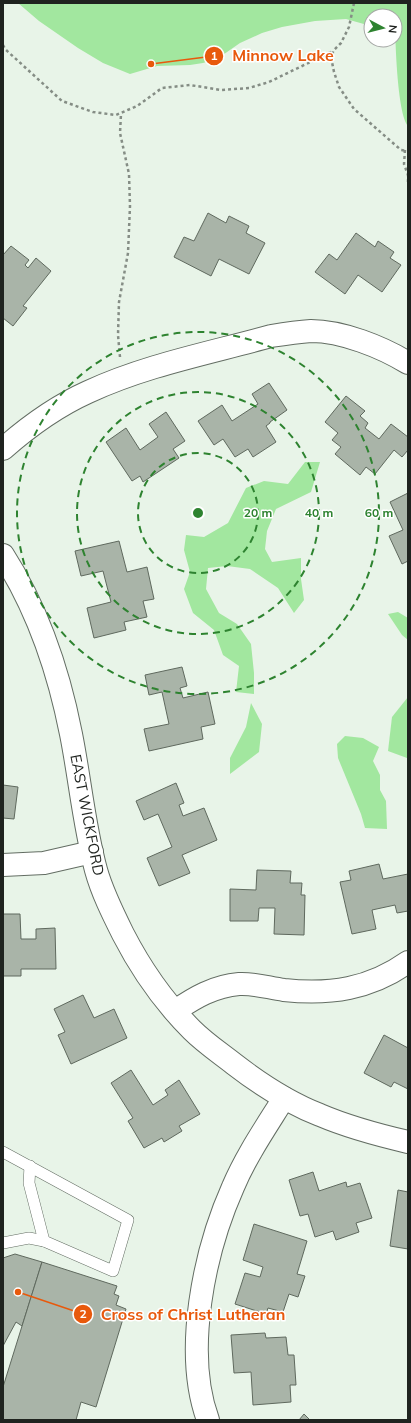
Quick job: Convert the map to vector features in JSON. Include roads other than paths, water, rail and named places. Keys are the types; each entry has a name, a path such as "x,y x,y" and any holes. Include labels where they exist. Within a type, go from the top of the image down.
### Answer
{"street":[{"path":"3,449 17,436 58,408 90,391 148,370 271,336 312,331 334,334 376,347 408,363"},
{"name":"EAST WICKFORD","path":"3,555 32,609 58,679 70,732 96,872 130,948 148,978 193,1031 254,1079 284,1098 319,1115 346,1125 408,1142"},
{"path":"3,866 44,862 92,852"},
{"path":"175,1011 195,998 219,988 238,984 258,985 282,990 312,992 337,991 377,980 408,962"},
{"path":"208,1420 199,1386 197,1358 201,1295 209,1258 233,1187 254,1147 284,1098"}],"lane":[{"path":"3,1152 128,1220 112,1271 44,1241 29,1238 3,1243"},
{"path":"30,1166 28,1184 44,1241"}],"place":[{"name":"Minnow Lake","path":"151,64"},
{"name":"Cross of Christ Lutheran","path":"18,1292"}]}
